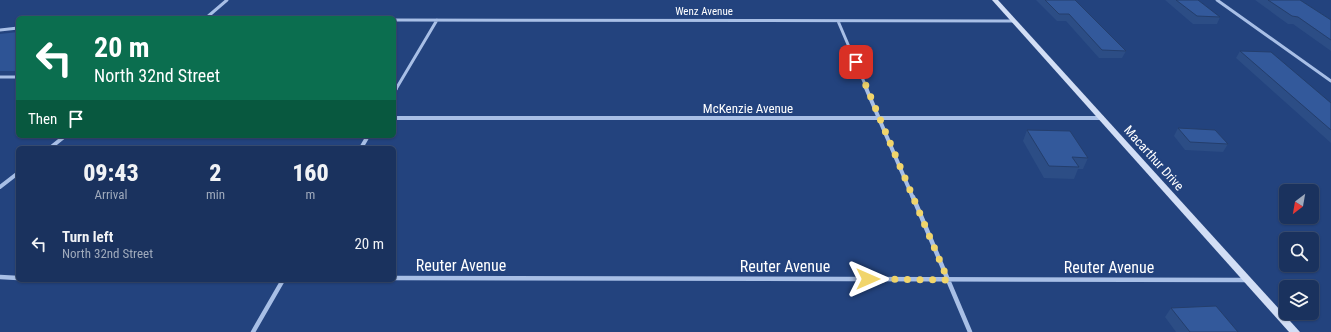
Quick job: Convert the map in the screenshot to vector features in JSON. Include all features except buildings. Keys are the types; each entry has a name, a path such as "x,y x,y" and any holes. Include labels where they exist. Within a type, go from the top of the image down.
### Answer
{"main road":[{"name":"Macarthur Drive","path":"995,0 1295,332"}],"street":[{"path":"208,16 227,0"},
{"path":"1217,0 1331,81"},
{"name":"Wenz Avenue","path":"396,20 1014,21"},
{"path":"396,89 437,20"},
{"path":"838,20 970,332"},
{"path":"0,30 16,28"},
{"path":"0,77 16,77"},
{"name":"McKenzie Avenue","path":"396,118 1102,118"},
{"path":"52,146 62,138"},
{"path":"0,186 16,174"},
{"path":"0,278 16,278"},
{"name":"Reuter Avenue","path":"396,278 1248,280"},
{"path":"252,332 282,282"}],"shaded area":[{"path":"16,32 16,71 0,71 0,34"}],"route":[{"path":"856,62 948,280 868,279"}]}
